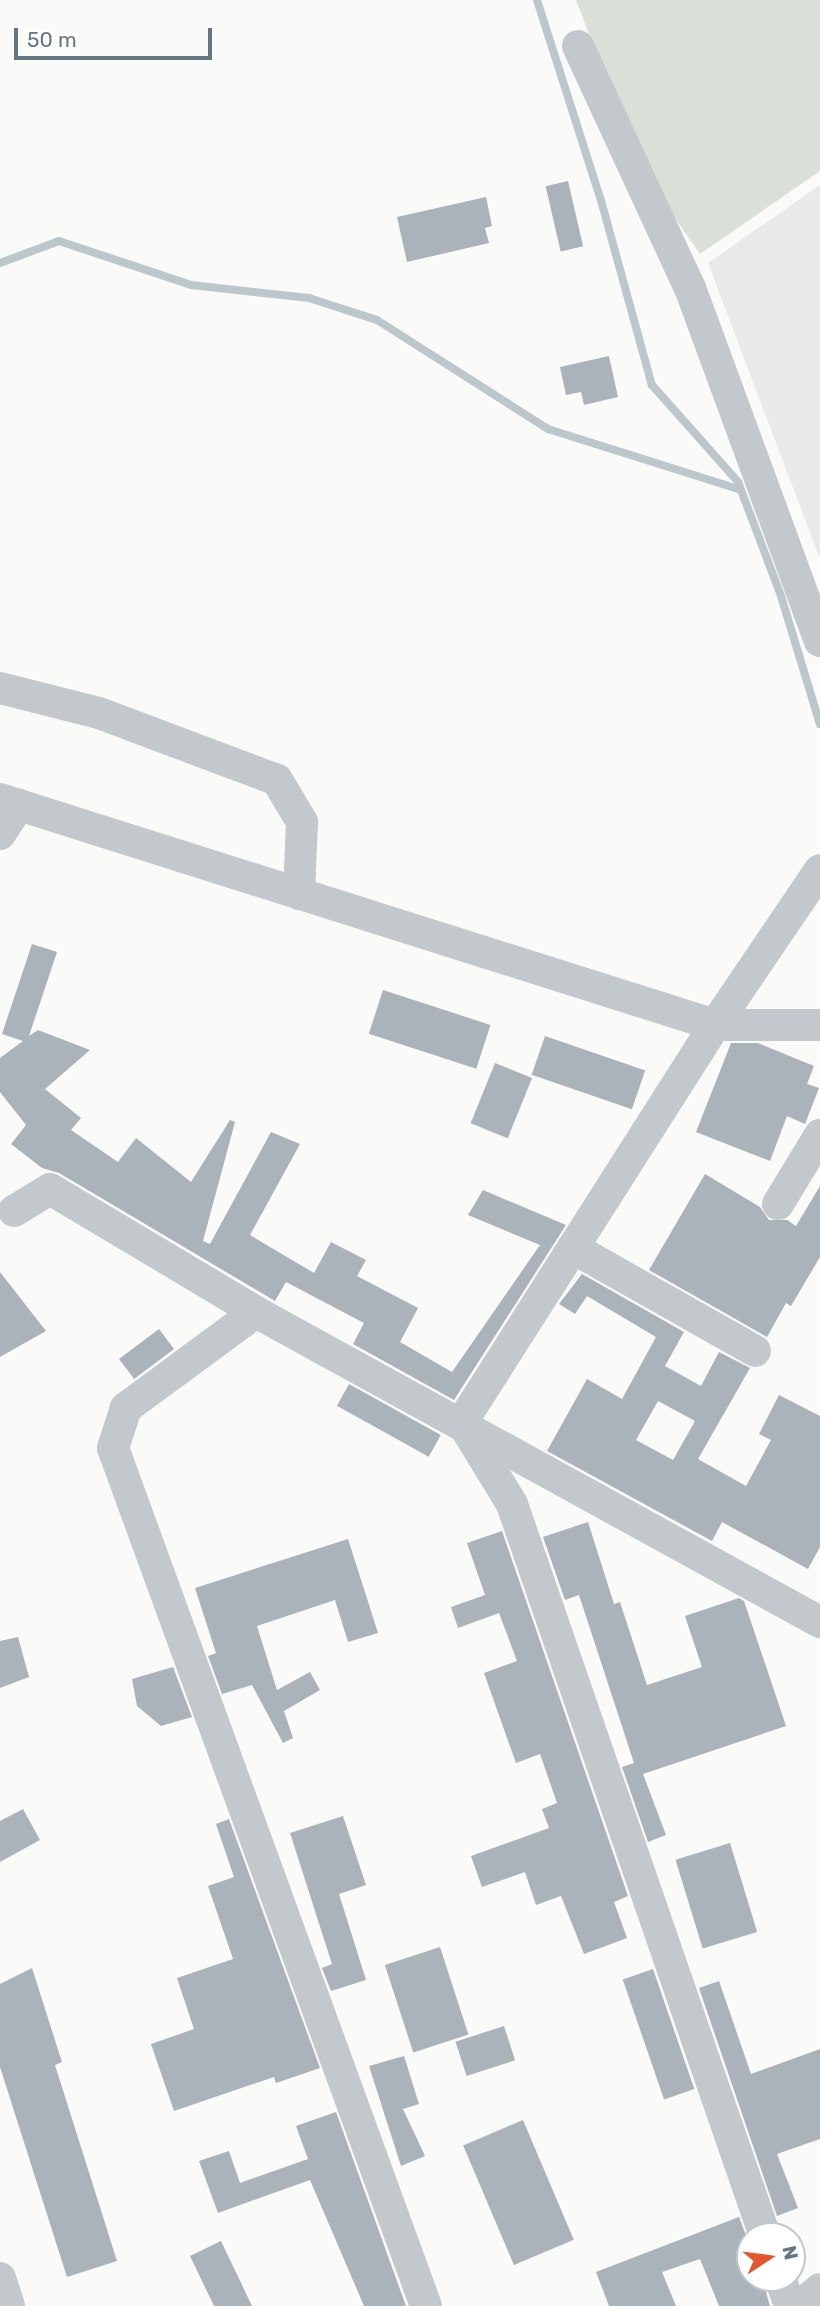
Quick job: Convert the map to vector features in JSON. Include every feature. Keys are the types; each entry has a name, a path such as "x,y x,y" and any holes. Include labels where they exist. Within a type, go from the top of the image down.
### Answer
{"street":[{"path":"578,46 690,288 820,641"},
{"path":"0,688 99,713 277,780 302,822 299,894"},
{"path":"0,834 9,802 715,1025 820,1025"},
{"path":"462,1422 715,1025 820,870"},
{"path":"778,1204 816,1150"},
{"path":"14,1211 50,1189 256,1312 462,1422 820,1622"},
{"path":"573,1248 755,1351"},
{"path":"256,1312 126,1408 113,1448 426,2306"},
{"path":"462,1422 512,1504 760,2222"},
{"path":"0,2278 9,2306"},
{"path":"800,2306 820,2289"}],"shaded area":[{"path":"576,0 820,0 820,171 700,254 642,171"},
{"path":"820,185 820,559 708,263"}],"building":[{"path":"568,181 583,246 561,251 546,186"},
{"path":"486,197 492,226 485,228 489,243 407,262 397,217"},
{"path":"609,356 618,397 584,405 581,392 566,395 560,367"},
{"path":"32,944 57,952 29,1036 38,1030 90,1050 45,1089 81,1118 71,1130 118,1162 136,1138 191,1182 230,1120 235,1122 203,1241 210,1244 271,1132 300,1144 250,1235 314,1273 331,1242 366,1260 357,1276 418,1308 400,1342 452,1372 540,1245 468,1215 483,1190 566,1225 454,1400 353,1344 364,1323 286,1282 275,1301 59,1173 42,1168 11,1144 26,1125 0,1092 0,1058 23,1041 2,1034"},
{"path":"383,990 490,1025 476,1069 369,1034"},
{"path":"545,1036 645,1071 632,1109 532,1075"},
{"path":"731,1043 758,1043 814,1066 807,1084 819,1088 805,1124 787,1116 770,1161 696,1132"},
{"path":"495,1063 532,1078 508,1138 471,1123"},
{"path":"705,1174 760,1207 769,1220 787,1220 796,1226 820,1186 820,1257 791,1306 786,1303 767,1337 649,1270"},
{"path":"0,1272 46,1331 0,1357"},
{"path":"582,1274 684,1332 665,1366 701,1386 719,1352 750,1368 698,1459 746,1486 771,1440 759,1434 779,1395 820,1416 820,1547 808,1569 722,1522 712,1541 547,1451 587,1379 622,1399 656,1337 587,1296 575,1314 559,1304","holes":["658,1401 695,1421 673,1460 636,1440"]},
{"path":"159,1329 174,1349 134,1379 119,1359"},
{"path":"349,1384 441,1435 429,1457 337,1406"},
{"path":"588,1522 614,1604 620,1602 647,1685 702,1667 685,1616 739,1598 744,1601 786,1726 643,1774 666,1835 648,1842 622,1767 634,1763 579,1595 565,1600 543,1537"},
{"path":"502,1531 628,1896 614,1902 627,1938 584,1954 561,1896 536,1905 525,1872 482,1887 471,1856 549,1828 542,1809 557,1803 540,1754 516,1763 484,1673 517,1661 499,1613 458,1628 451,1607 485,1595 467,1543"},
{"path":"348,1539 378,1633 348,1642 335,1600 257,1626 277,1690 310,1672 320,1690 284,1711 293,1738 283,1743 252,1685 222,1694 208,1656 216,1653 195,1588"},
{"path":"18,1637 29,1677 0,1688 0,1641"},
{"path":"173,1667 192,1717 161,1726 137,1706 132,1679"},
{"path":"23,1809 40,1840 0,1862 0,1821"},
{"path":"343,1816 366,1885 339,1894 366,1980 331,1991 322,1968 332,1964 290,1833"},
{"path":"229,1819 320,2068 276,2083 274,2077 174,2111 151,2044 194,2029 177,1978 233,1959 208,1886 234,1877 216,1824"},
{"path":"730,1843 757,1932 703,1949 675,1860"},
{"path":"440,1947 468,2034 413,2052 385,1965"},
{"path":"32,1968 62,2062 55,2065 117,2261 67,2277 0,2067 0,1984"},
{"path":"653,1969 694,2089 664,2099 623,1979"},
{"path":"719,1981 751,2074 820,2049 820,2139 777,2154 798,2208 777,2216 699,1988"},
{"path":"504,2026 515,2060 467,2076 455,2042"},
{"path":"404,2056 419,2104 403,2109 425,2156 401,2166 369,2066"},
{"path":"336,2112 406,2306 364,2306 310,2180 218,2213 199,2161 229,2151 240,2183 308,2159 296,2126"},
{"path":"523,2120 574,2240 514,2265 463,2145"},
{"path":"739,2217 741,2222 736,2222 736,2292 766,2292 770,2306 719,2306 700,2259 662,2272 676,2306 609,2306 596,2272"},
{"path":"221,2241 252,2306 214,2306 190,2256"}],"waterway":[{"path":"537,0 602,204 652,385 738,482 781,596 820,724"},
{"path":"0,263 59,241 191,285 309,298 377,320 548,429 741,490"}]}
